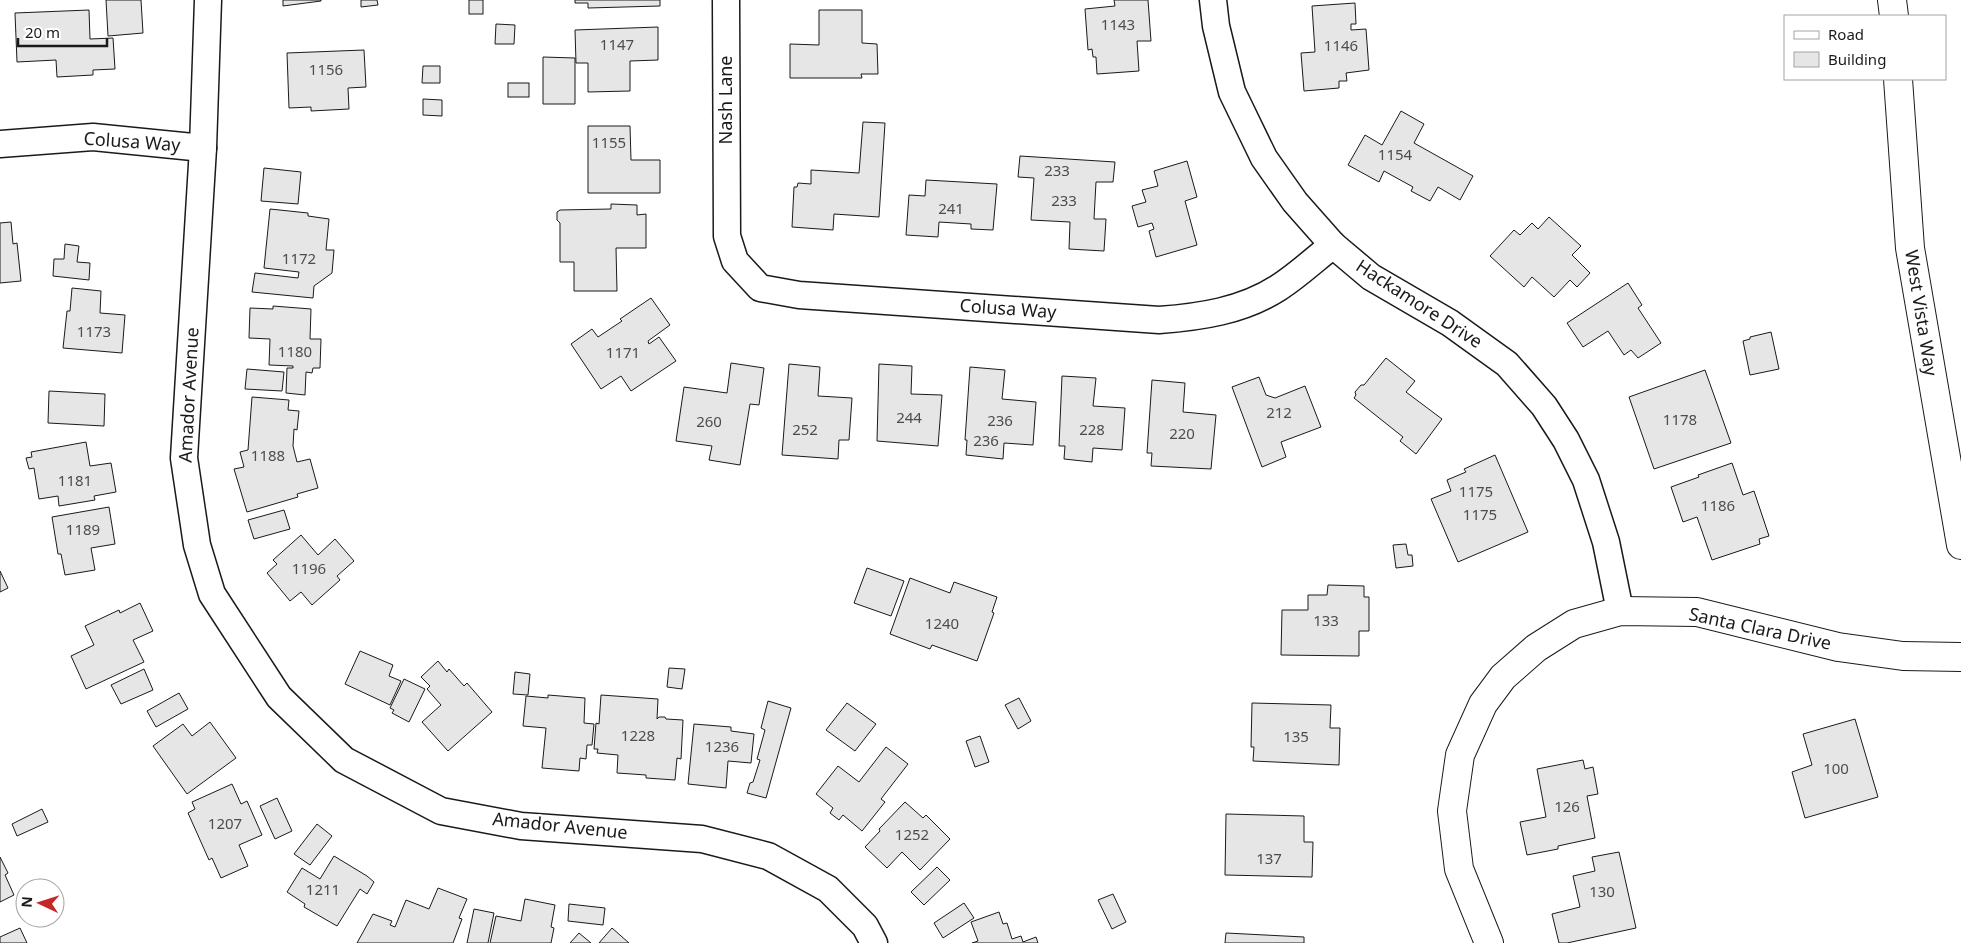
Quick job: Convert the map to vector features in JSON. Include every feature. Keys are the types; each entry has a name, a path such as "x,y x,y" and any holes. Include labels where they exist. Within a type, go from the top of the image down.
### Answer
{"street":[{"name":"Amador Avenue","path":"208,0 204,148 184,458 196,545 212,594 279,698 344,760 441,811 521,826 702,838 768,856 828,889 865,926 874,943"},
{"name":"Nash Lane","path":"726,0 726,201"},
{"name":"Hackamore Drive","path":"1213,0 1216,26 1232,92 1264,158 1295,202 1333,245 1371,277 1450,323 1507,364 1544,406 1566,440 1586,480 1606,542 1620,611"},
{"path":"1892,0 1894,15"},
{"name":"West Vista Way","path":"1898,80 1910,248 1961,545"},
{"name":"Colusa Way","path":"0,144 92,137 204,148"},
{"name":"Colusa Way","path":"726,201 727,236 735,261 760,288 799,295 1159,320 1199,317 1243,305 1278,288 1333,245"},
{"name":"Santa Clara Drive","path":"1489,943 1459,869 1452,811 1460,755 1483,704 1503,678 1536,648 1574,624 1620,611 1697,612 1838,647 1903,656 1961,656"}],"building":[{"path":"106,0 141,0 143,33 108,36"},
{"path":"283,0 321,0 321,1 283,6"},
{"path":"361,0 377,0 378,5 361,7"},
{"path":"469,0 483,0 483,14 469,14"},
{"path":"575,0 660,0 660,6 588,8 588,3 575,3"},
{"path":"1114,0 1148,0 1151,41 1137,41 1139,71 1097,74 1096,57 1093,57 1092,49 1088,50 1085,9 1115,6"},
{"path":"1355,3 1356,24 1351,24 1351,30 1366,29 1369,70 1346,73 1347,81 1339,81 1339,88 1304,91 1301,53 1315,52 1312,6"},
{"path":"89,10 90,39 113,38 115,69 93,70 93,75 57,77 56,60 17,62 15,13"},
{"path":"819,10 862,10 862,43 877,44 878,74 861,74 862,78 790,78 790,44 819,45"},
{"path":"496,24 515,25 514,44 495,44"},
{"path":"658,27 658,60 630,61 630,91 588,92 588,63 576,63 575,30"},
{"path":"364,50 366,87 348,88 349,109 311,111 311,107 289,108 287,53"},
{"path":"543,57 575,58 575,104 543,104"},
{"path":"423,66 440,66 440,83 422,83"},
{"path":"508,83 529,83 529,97 508,97"},
{"path":"423,99 442,100 442,116 423,115"},
{"path":"1401,111 1424,124 1414,143 1473,176 1460,200 1438,187 1430,201 1411,191 1413,187 1384,171 1379,182 1348,165 1365,135 1382,145"},
{"path":"863,122 885,123 879,217 834,214 833,230 792,227 794,187 797,187 798,183 811,184 811,170 859,173"},
{"path":"588,126 630,126 631,160 660,160 660,193 588,193"},
{"path":"1020,156 1115,162 1113,182 1096,182 1094,219 1106,219 1104,251 1069,249 1070,222 1031,220 1034,178 1018,177"},
{"path":"1187,161 1197,197 1185,201 1197,245 1156,257 1149,231 1154,229 1152,223 1138,227 1132,206 1146,202 1142,190 1158,186 1154,171"},
{"path":"264,168 301,172 298,204 261,201"},
{"path":"926,180 997,184 993,230 971,229 971,224 939,222 938,237 906,235 909,195 925,196"},
{"path":"611,204 637,205 637,215 646,214 646,248 616,248 617,291 574,291 574,262 560,262 560,223 557,220 557,212 560,210 611,209"},
{"path":"270,209 308,213 308,216 329,219 326,250 334,250 332,273 314,286 313,298 252,292 255,273 298,278 299,272 264,268"},
{"path":"1549,217 1581,246 1572,255 1590,273 1577,287 1570,280 1554,297 1532,277 1524,287 1490,256 1514,230 1520,235 1532,223 1538,229"},
{"path":"11,222 13,244 17,243 21,281 0,283 0,223"},
{"path":"65,244 79,246 77,262 90,263 89,280 53,276 54,259 64,259"},
{"path":"1628,283 1642,305 1638,308 1661,343 1638,358 1631,350 1624,355 1608,331 1583,347 1567,323"},
{"path":"72,288 101,291 100,313 125,315 122,353 63,348 67,311 70,311"},
{"path":"651,298 670,325 648,341 649,344 659,337 676,361 631,391 621,376 601,389 571,344 592,329 598,337"},
{"path":"273,306 311,309 310,339 321,339 320,368 313,368 312,373 306,372 305,395 286,393 287,368 293,368 293,366 269,365 270,339 249,338 250,308 273,309"},
{"path":"1771,332 1779,369 1750,375 1743,341 1750,339 1750,337"},
{"path":"1386,358 1415,381 1406,392 1442,419 1416,454 1400,441 1403,437 1354,398 1355,392 1361,385 1364,385"},
{"path":"731,363 764,368 759,405 750,404 740,465 709,460 712,446 676,441 684,387 727,393"},
{"path":"789,364 820,367 818,396 852,398 849,440 839,440 838,459 782,455"},
{"path":"879,364 912,366 911,394 942,395 938,446 877,441"},
{"path":"970,367 1005,370 1002,399 1036,402 1033,445 1004,443 1003,459 966,455 967,440 965,440"},
{"path":"247,369 284,372 282,391 245,389"},
{"path":"1705,370 1731,443 1654,469 1629,397"},
{"path":"1062,376 1096,378 1093,406 1125,408 1122,450 1093,448 1092,462 1064,459 1065,446 1059,446"},
{"path":"1259,377 1266,395 1275,398 1305,386 1321,427 1281,442 1286,457 1262,467 1232,387"},
{"path":"1152,380 1185,383 1183,412 1216,415 1211,469 1151,466 1152,453 1147,453"},
{"path":"49,391 105,394 104,426 48,423"},
{"path":"252,397 289,400 288,410 299,411 297,430 294,429 293,446 297,462 310,459 318,488 297,494 298,497 247,512 234,469 244,467 240,452 248,450"},
{"path":"86,442 90,466 111,463 116,492 94,496 95,500 59,506 58,496 39,499 34,468 29,469 26,458 32,457 31,452"},
{"path":"1495,455 1528,532 1458,562 1431,499 1451,491 1447,480 1466,472 1464,469"},
{"path":"1732,463 1743,495 1754,491 1769,536 1759,539 1760,544 1712,560 1697,517 1683,522 1671,487"},
{"path":"109,507 115,544 91,548 95,570 65,575 61,554 58,554 52,517"},
{"path":"284,510 290,529 254,539 248,520"},
{"path":"301,535 318,555 335,539 354,561 337,576 340,580 312,605 301,592 290,601 267,573 277,564 273,560"},
{"path":"1406,544 1408,555 1412,555 1413,566 1396,568 1393,545"},
{"path":"867,568 904,581 891,616 854,603"},
{"path":"0,571 8,588 0,592"},
{"path":"910,578 950,593 954,582 997,597 992,612 994,613 977,661 932,645 930,649 890,634"},
{"path":"1328,585 1364,586 1364,597 1369,597 1369,631 1359,631 1359,656 1281,655 1282,610 1308,610 1308,595 1327,595"},
{"path":"140,603 153,631 133,640 144,662 86,689 71,656 94,645 85,626 119,610 120,613"},
{"path":"360,651 393,665 389,676 401,681 390,705 345,684"},
{"path":"438,661 447,672 449,669 464,686 467,683 492,712 448,751 422,722 441,705 427,689 430,686 421,677"},
{"path":"669,668 685,669 682,689 667,687"},
{"path":"144,669 153,690 121,704 111,685"},
{"path":"515,672 530,674 528,695 513,694"},
{"path":"404,679 425,689 409,722 392,713 394,710 390,708"},
{"path":"179,693 188,709 156,727 147,711"},
{"path":"548,695 585,698 584,723 594,724 592,745 587,745 586,759 580,758 579,771 542,768 546,728 523,726 526,696 548,698"},
{"path":"601,695 658,699 657,719 665,717 666,719 683,720 681,759 677,758 675,780 617,773 618,755 597,753 598,749 594,749 596,723 599,724"},
{"path":"1019,698 1031,721 1018,729 1005,705"},
{"path":"768,701 791,708 766,798 747,793 750,783 753,782 760,760 757,759 765,730 761,728"},
{"path":"847,703 876,724 855,751 826,730"},
{"path":"1252,703 1331,705 1330,728 1340,728 1339,765 1253,761 1254,747 1251,747"},
{"path":"1855,719 1878,797 1805,818 1792,772 1812,765 1803,734"},
{"path":"210,722 236,758 187,794 153,746 183,724 192,736"},
{"path":"694,724 731,727 731,731 754,734 751,763 728,761 726,788 688,784"},
{"path":"980,736 989,762 975,767 966,741"},
{"path":"886,747 908,764 881,799 885,802 862,831 843,815 839,820 830,813 833,808 816,794 838,766 859,782"},
{"path":"1583,760 1585,769 1593,767 1598,794 1587,796 1595,838 1558,846 1558,849 1527,855 1520,822 1546,817 1537,769"},
{"path":"232,784 241,804 247,801 262,835 239,845 248,866 221,878 212,858 209,860 188,813 195,809 192,802"},
{"path":"277,798 292,831 275,839 260,806"},
{"path":"905,802 923,818 926,815 950,839 920,870 902,852 887,868 865,847"},
{"path":"42,809 48,822 17,836 12,824"},
{"path":"1226,814 1304,816 1304,842 1313,842 1312,877 1225,875"},
{"path":"317,824 332,836 310,865 294,854"},
{"path":"1619,852 1636,928 1567,943 1559,943 1552,914 1580,907 1573,876 1595,871 1592,857"},
{"path":"334,856 374,882 367,894 360,889 337,926 304,907 305,904 287,892 302,868 320,879"},
{"path":"0,857 8,873 5,875 14,895 0,902"},
{"path":"937,867 950,880 924,905 911,892"},
{"path":"438,888 467,899 459,918 462,919 453,943 357,943 373,914 392,921 390,925 395,927 406,900 429,909"},
{"path":"1113,894 1126,922 1112,929 1098,900"},
{"path":"525,899 555,905 551,927 554,928 551,943 490,943 496,916 521,921"},
{"path":"964,903 974,918 943,938 934,923"},
{"path":"569,904 605,908 603,925 568,921"},
{"path":"474,909 494,913 488,943 467,943"},
{"path":"999,912 1003,924 1007,923 1012,939 1021,936 1023,942 1036,937 1038,943 972,943 978,941 971,922"},
{"path":"20,928 27,943 0,943 0,937"},
{"path":"612,928 629,943 599,943"},
{"path":"579,933 591,943 570,943"},
{"path":"1226,933 1304,937 1304,943 1225,943"}]}
